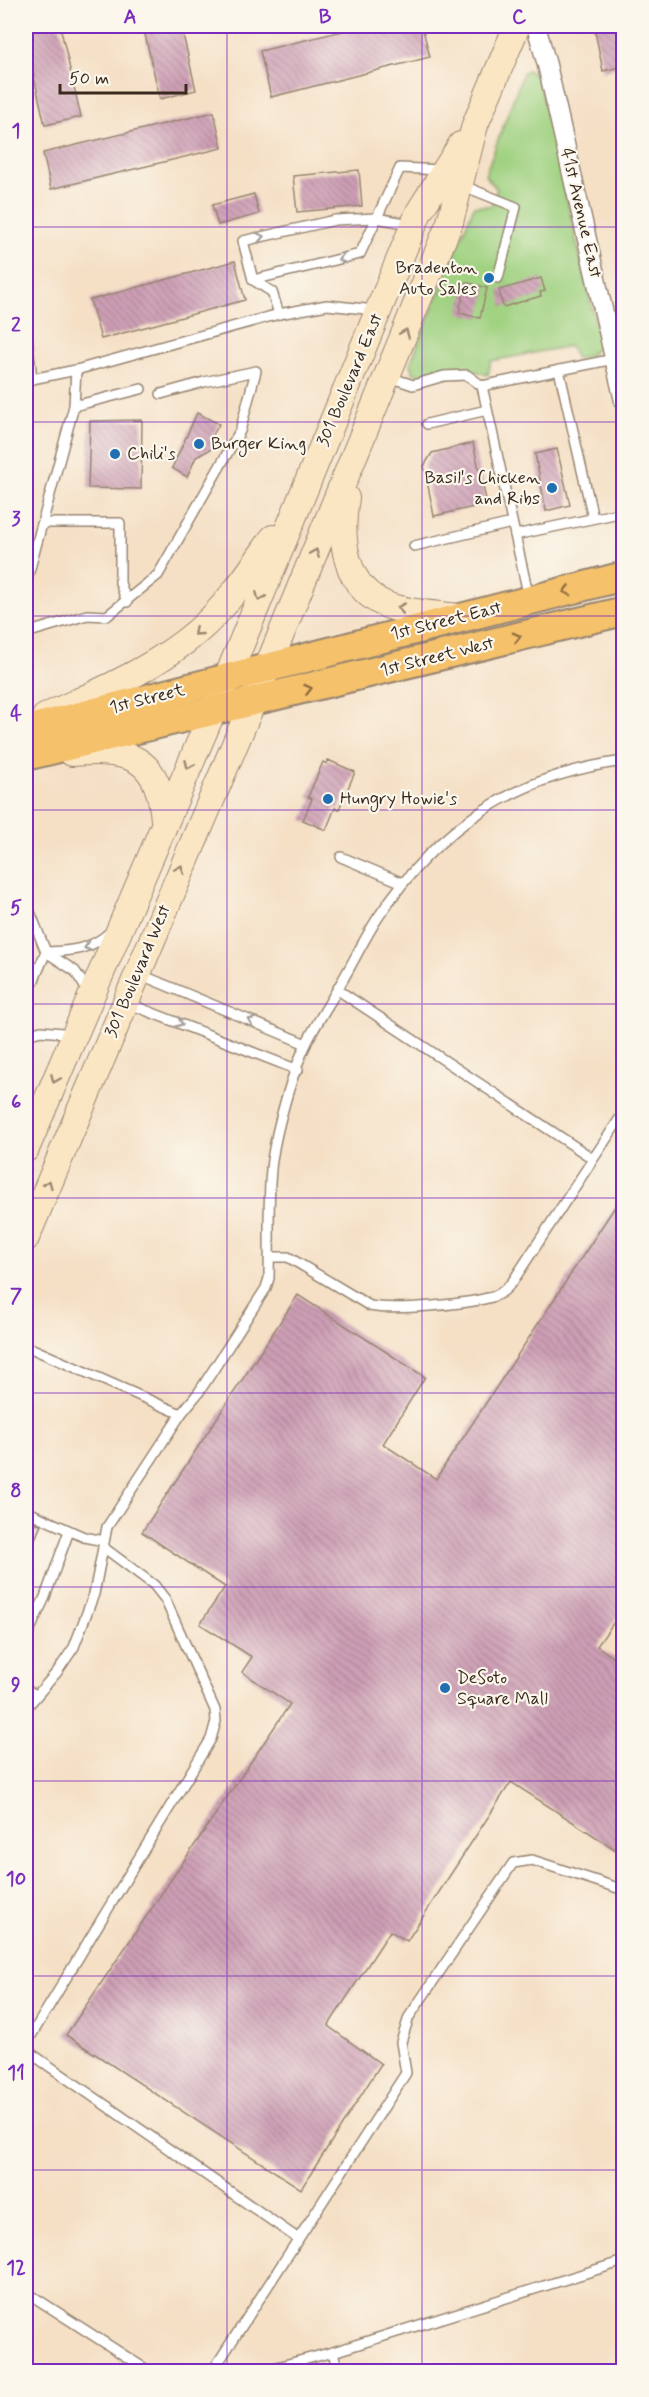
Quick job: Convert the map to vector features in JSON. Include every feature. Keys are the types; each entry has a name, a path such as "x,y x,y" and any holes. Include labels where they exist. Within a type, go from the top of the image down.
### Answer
{"main road":[{"name":"301 Boulevard East","path":"213,711 413,225 452,177 517,26"},
{"name":"301 Boulevard East","path":"251,703 450,222 452,177"},
{"path":"351,463 342,528 344,552 354,576 372,597 390,606 459,617"},
{"path":"26,742 139,672 198,631 233,594 298,504"},
{"name":"1st Street East","path":"268,666 624,576"},
{"name":"1st Street West","path":"251,703 624,611"},
{"name":"1st Street","path":"26,742 268,666"},
{"name":"1st Street","path":"26,742 251,703"},
{"name":"301 Boulevard West","path":"26,1238 251,703"},
{"name":"301 Boulevard West","path":"26,1149 164,820 213,711"},
{"path":"26,742 130,756 145,765 156,780 162,797 164,820"}],"street":[{"name":"41st Avenue East","path":"536,26 624,401"}],"lane":[{"path":"253,280 360,254 400,168 452,177 516,207 498,278"},
{"path":"279,314 272,292 253,280 243,241 335,220 376,218 413,225"},
{"path":"26,328 28,378 76,370 279,314 327,305 379,310"},
{"path":"482,386 614,359"},
{"path":"559,369 593,518"},
{"path":"26,583 74,406 76,370"},
{"path":"26,633 87,615 107,616 158,575 240,431 256,371 160,394"},
{"path":"387,376 413,385 444,376 467,375 482,386 529,600"},
{"path":"74,406 141,389"},
{"path":"427,424 487,410"},
{"path":"515,535 624,512"},
{"path":"42,523 120,523 120,583 127,602"},
{"path":"414,546 512,523"},
{"path":"26,1708 74,1647 94,1594 112,1518 260,1299 269,1278 272,1160 306,1044 378,918 429,852 494,801 536,782 624,761"},
{"path":"341,857 403,883"},
{"path":"26,902 46,952 75,971 91,995"},
{"path":"46,952 72,951 97,944 121,922"},
{"path":"26,992 30,989 46,952"},
{"path":"137,973 306,1044"},
{"path":"338,990 592,1158"},
{"path":"125,1002 298,1070"},
{"path":"26,1052 26,1035 41,1031 75,1034"},
{"path":"270,1257 288,1257 370,1306 381,1308 405,1308 495,1296 513,1281 624,1112"},
{"path":"26,1346 181,1414"},
{"path":"26,1511 104,1544 154,1586 165,1599 215,1710 216,1721 211,1739 26,2044"},
{"path":"26,1638 45,1597 69,1531"},
{"path":"26,1690 37,1695"},
{"path":"212,2372 406,2073 401,2042 409,2017 513,1863 532,1860 624,1890"},
{"path":"26,2050 297,2238"},
{"path":"258,2372 333,2352 624,2261"},
{"path":"26,2292 150,2372"},
{"path":"333,2352 338,2372"}],"green space":[{"path":"527,70 538,76 599,346 589,356 576,359 570,346 491,361 488,375 465,368 447,367 422,376 413,373 410,364 474,206 491,206 497,189 485,175 523,73"}],"building":[{"path":"26,26 60,26 81,117 45,125 26,42"},
{"path":"143,26 181,26 196,90 160,99"},
{"path":"363,26 422,26 430,57 271,97 260,51"},
{"path":"594,26 624,26 624,66 603,71"},
{"path":"214,112 222,148 51,189 43,153"},
{"path":"359,170 362,206 297,212 293,176"},
{"path":"254,194 259,214 218,225 212,205"},
{"path":"235,261 245,300 101,339 90,300"},
{"path":"541,278 545,291 540,292 541,296 503,307 499,290"},
{"path":"466,282 487,288 480,318 459,313"},
{"name":"Burger King","path":"197,413 219,424 212,437 217,440 213,448 196,457 187,477 172,468"},
{"name":"Chili's","path":"142,420 141,489 88,488 90,421"},
{"path":"473,443 487,504 434,516 424,466 432,453"},
{"path":"557,449 570,505 546,511 535,454"},
{"path":"328,760 355,772 339,809 335,808 326,830 303,820 312,799 308,797 323,762 327,764"},
{"name":"DeSoto Square Mall","path":"624,1193 624,1608 597,1646 624,1665 624,1855 511,1782 407,1941 390,1931 328,2026 381,2064 301,2189 66,2035 290,1704 242,1672 252,1657 200,1624 225,1587 142,1532 298,1295 425,1377 383,1444 436,1479"},
{"path":"26,1518 41,1525 26,1560"}],"place":[{"name":"Bradenton Auto Sales","path":"489,278"},
{"name":"Burger King","path":"199,444"},
{"name":"Chili's","path":"115,454"},
{"name":"Basil's Chicken and Ribs","path":"552,488"},
{"name":"Hungry Howie's","path":"328,799"},
{"name":"DeSoto Square Mall","path":"445,1688"}]}
